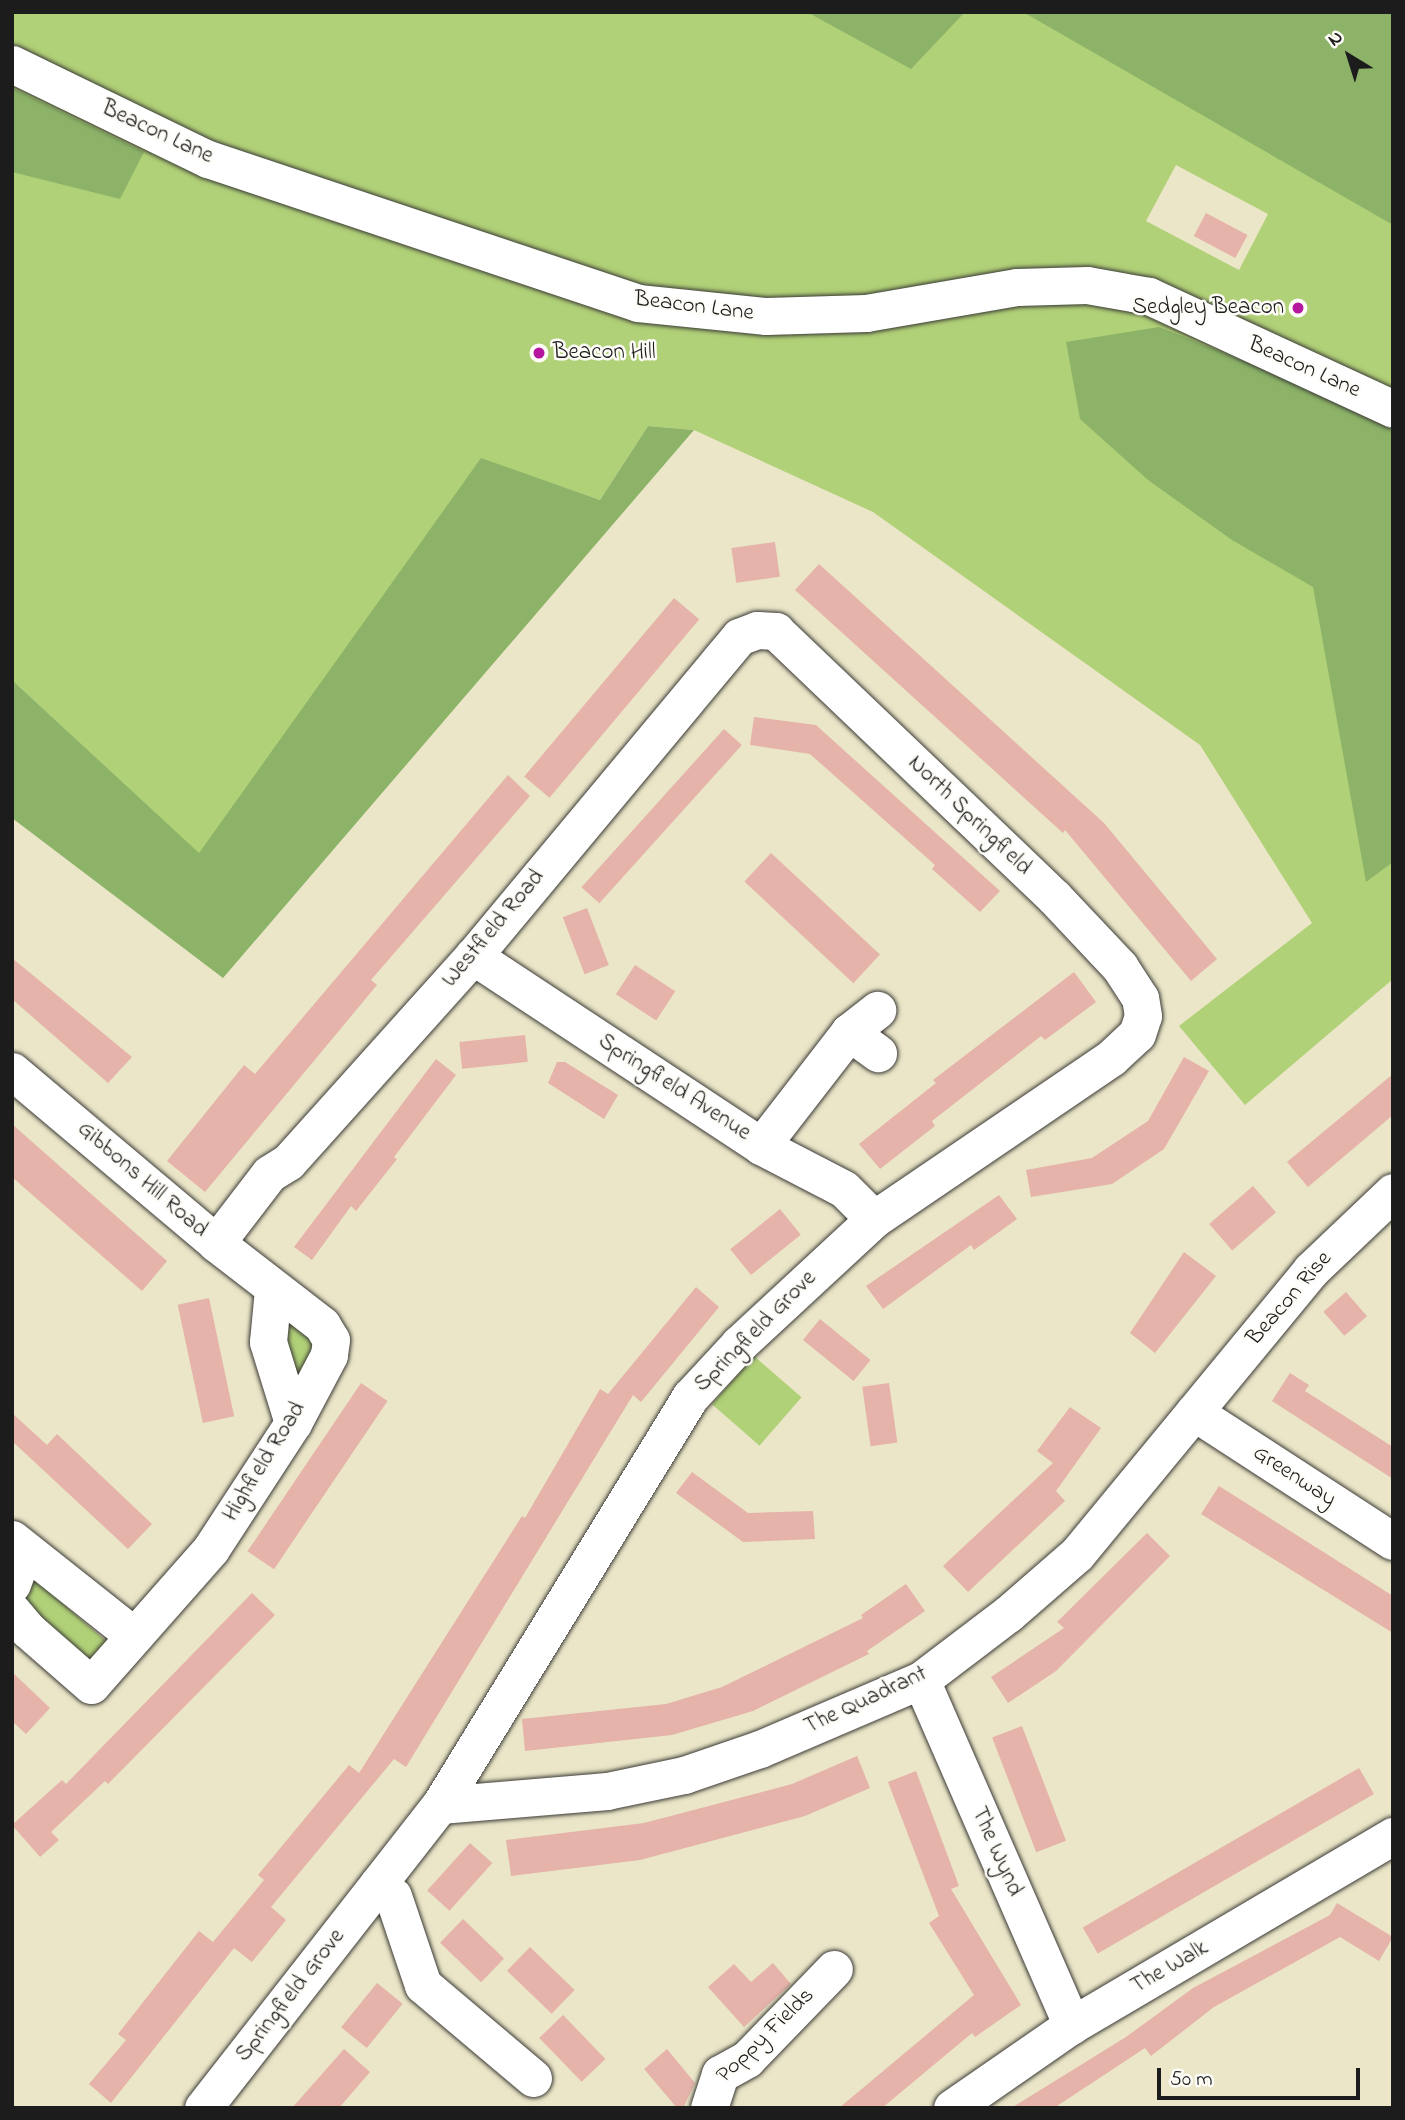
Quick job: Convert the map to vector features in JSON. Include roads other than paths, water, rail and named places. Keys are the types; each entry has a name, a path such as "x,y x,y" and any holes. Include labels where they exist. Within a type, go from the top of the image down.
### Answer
{"street":[{"name":"Beacon Lane","path":"12,64 208,159 638,303 791,316 866,313 1017,287 1087,285 1149,296 1393,409"},
{"name":"Westfield Road","path":"216,1243 269,1174 288,1162 472,956 739,637 757,630 776,631"},
{"name":"North Springfield","path":"776,631 1054,897 1120,967 1140,998 1143,1016"},
{"name":"Springfield Avenue","path":"472,956 761,1146 844,1189 874,1219"},
{"name":"Springfield Grove","path":"203,2108 440,1805 690,1397 739,1344 874,1219 1111,1059 1137,1034 1143,1016"},
{"path":"761,1146 868,1032"},
{"name":"Gibbons Hill Road","path":"12,1071 273,1289"},
{"name":"Beacon Rise","path":"1194,1412 1311,1270 1393,1192"},
{"path":"273,1289 268,1342 293,1423"},
{"name":"Highfield Road","path":"12,1611 27,1630 91,1685 211,1549 293,1423 329,1355 331,1340 322,1325 273,1289"},
{"name":"Greenway","path":"1194,1412 1393,1541"},
{"name":"The Quadrant","path":"440,1805 607,1791 684,1775 760,1749 921,1680 1009,1614 1077,1554 1194,1412"},
{"path":"16,1558 133,1635"},
{"name":"The Wynd","path":"921,1680 1072,2025"},
{"name":"The Walk","path":"952,2108 1072,2025 1393,1836"},
{"path":"378,1884 393,1896 423,1984 533,2078"},
{"name":"Poppy Fields","path":"709,2108 720,2074 747,2059 834,1969"}],"place":[{"name":"Sedgley Beacon","path":"1298,308"},
{"name":"Beacon Hill","path":"539,353"}]}
